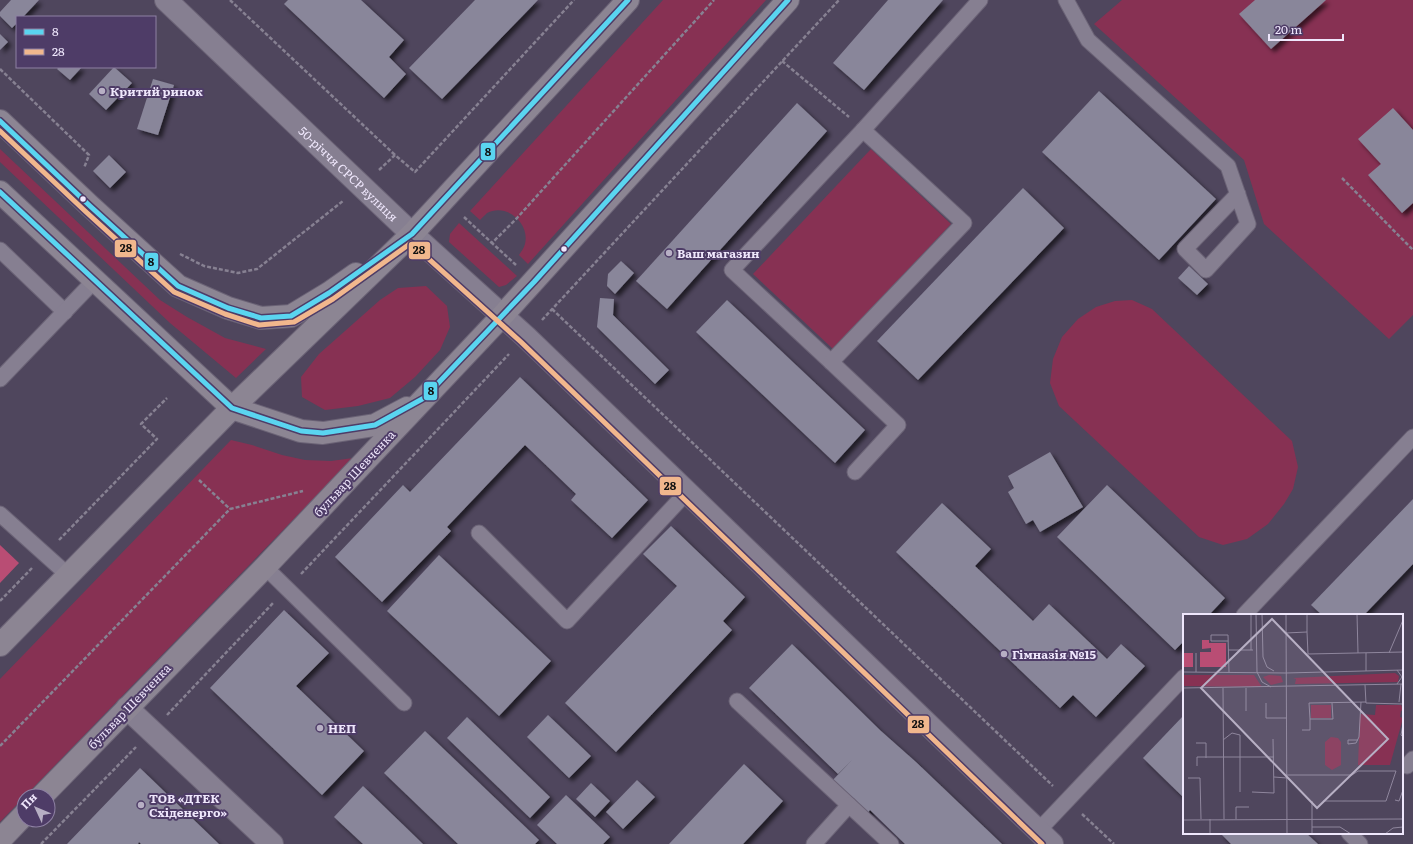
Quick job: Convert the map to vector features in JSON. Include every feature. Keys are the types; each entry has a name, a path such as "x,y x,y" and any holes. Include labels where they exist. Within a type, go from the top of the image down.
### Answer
{"main road":[{"path":"0,645 232,408 412,234 628,0"},
{"name":"бульвар Шевченка","path":"50,788 265,568 502,316 788,0"},
{"path":"0,121 178,286 228,308 260,318 290,316 329,293 412,234"},
{"path":"0,192 232,408 301,431 323,433 375,425 424,398"},
{"path":"0,840 16,823"}],"street":[{"name":"50-річчя СРСР вулиця","path":"166,0 412,234 526,337 1045,837"},
{"path":"127,708 272,844"}],"lane":[{"path":"855,472 898,425 732,270 863,130 980,0"},
{"path":"1066,0 1088,40 1228,166 1238,194 1248,224 1206,270 1185,250 1238,194"},
{"path":"831,362 964,223 863,130"},
{"path":"0,250 65,312"},
{"path":"0,379 94,281"},
{"path":"1245,614 1413,437"},
{"path":"479,533 567,621 687,492"},
{"path":"0,514 68,575"},
{"path":"265,568 404,703"},
{"path":"1045,837 1068,800 1183,679"},
{"path":"737,701 891,844"},
{"path":"814,844 849,805"},
{"path":"1350,834 1360,844"}],"path":[{"path":"230,0 415,172 574,0"},
{"path":"492,243 517,218 714,0"},
{"path":"41,844 152,730 526,337 839,0"},
{"path":"782,61 863,130"},
{"path":"0,69 89,155 83,170"},
{"path":"177,252 204,266 238,273 257,269 361,186 395,155"},
{"path":"1342,178 1413,250"},
{"path":"464,217 517,266"},
{"path":"552,309 1114,844"},
{"path":"0,601 156,439 141,424 166,398"},
{"path":"199,480 230,509"},
{"path":"0,746 230,509 309,489"}],"shaded area":[{"path":"663,0 766,0 528,264 519,255 525,245 526,236 520,222 515,217 509,213 495,211 487,213 480,220 470,211"},
{"path":"1122,0 1413,0 1413,315 1389,339 1264,224 1244,160 1094,24"},
{"path":"0,149 160,300 225,338 266,349 236,378 170,323 0,162"},
{"path":"871,149 951,224 833,349 753,274"},
{"path":"459,223 517,276 506,285 499,287 449,242 450,234"},
{"path":"426,286 447,306 450,327 440,350 415,377 390,398 358,406 325,410 302,397 301,377 319,354 380,300 398,288"},
{"path":"1132,300 1152,309 1292,441 1298,467 1293,489 1284,504 1268,524 1247,539 1223,545 1199,537 1059,406 1050,383 1053,359 1062,337 1078,319 1096,307 1115,301"},
{"path":"231,440 305,460 331,461 353,458 33,788 16,788 16,806 0,822 0,679"},
{"path":"0,545 19,563 0,583"}],"building":[{"path":"11,0 39,0 24,16 16,16 16,24 12,28 0,16 0,12"},
{"path":"288,0 361,0 404,40 389,57 406,74 384,98 284,4"},
{"path":"475,0 538,0 442,99 409,68"},
{"path":"888,0 943,0 864,90 833,63"},
{"path":"1255,0 1326,0 1271,49 1239,14"},
{"path":"0,34 8,42 0,50"},
{"path":"58,68 81,68 70,80 57,69"},
{"path":"113,68 115,68 132,83 106,110 89,94"},
{"path":"153,79 174,85 158,135 137,129"},
{"path":"1099,91 1216,199 1159,260 1042,152"},
{"path":"797,103 827,131 667,309 636,281"},
{"path":"1393,108 1413,130 1413,203 1402,213 1368,175 1381,164 1358,139"},
{"path":"109,155 126,172 110,188 93,171"},
{"path":"1023,188 1064,228 918,380 877,341"},
{"path":"621,261 634,273 615,294 607,286 608,274"},
{"path":"1189,266 1208,284 1197,295 1178,278"},
{"path":"600,298 614,299 613,315 669,370 655,384 597,327"},
{"path":"727,300 865,430 835,463 696,332"},
{"path":"520,377 648,500 612,538 571,500 576,494 525,445 447,527 451,531 382,602 335,557 403,485 410,492"},
{"path":"1050,452 1083,507 1040,532 1033,520 1026,524 1008,492 1014,488 1008,476"},
{"path":"1107,485 1225,598 1210,614 1183,614 1183,642 1175,650 1057,537"},
{"path":"1413,499 1413,564 1365,614 1321,614 1311,605"},
{"path":"942,503 991,549 975,566 1033,621 1049,604 1107,659 1121,644 1145,666 1096,717 1073,695 1060,708 896,552"},
{"path":"671,526 745,597 723,621 732,630 616,752 565,703 677,586 643,554"},
{"path":"439,555 551,661 499,716 387,611"},
{"path":"284,610 329,653 296,686 364,751 322,795 210,688"},
{"path":"792,644 881,731 916,762 1002,844 905,844 870,810 865,817 830,783 853,759 838,774 749,688"},
{"path":"548,715 591,756 569,778 527,737"},
{"path":"1183,716 1183,797 1143,758"},
{"path":"467,717 550,797 530,818 447,738"},
{"path":"425,731 539,840 535,844 458,844 384,773"},
{"path":"744,764 783,801 743,844 669,844"},
{"name":"ТОВ «ДТЕК Східенерго»","path":"140,768 219,844 141,844 139,842 138,844 67,844"},
{"path":"637,780 655,797 623,829 606,812"},
{"path":"591,783 610,801 595,817 576,799"},
{"path":"363,786 423,844 363,844 334,817"},
{"path":"566,795 610,837 603,844 557,844 537,825"},
{"path":"1221,834 1307,834 1318,844 1231,844"}],"transit line":[{"name":"8","path":"0,121 178,286 228,308 261,318 291,316 329,293 412,234 628,0"},
{"name":"8","path":"0,192 232,408 301,431 323,433 375,425 424,398 534,282 788,0"},
{"name":"28","path":"0,131 174,292 225,314 259,325 294,322 333,299 411,243 521,342 1042,844"}],"place":[{"name":"Критий ринок","path":"102,91"},
{"name":"Ваш магазин","path":"669,253"},
{"name":"Гімназія №15","path":"1004,654"},
{"name":"НЕП","path":"320,728"},
{"name":"ТОВ «ДТЕК Східенерго»","path":"141,805"}]}
